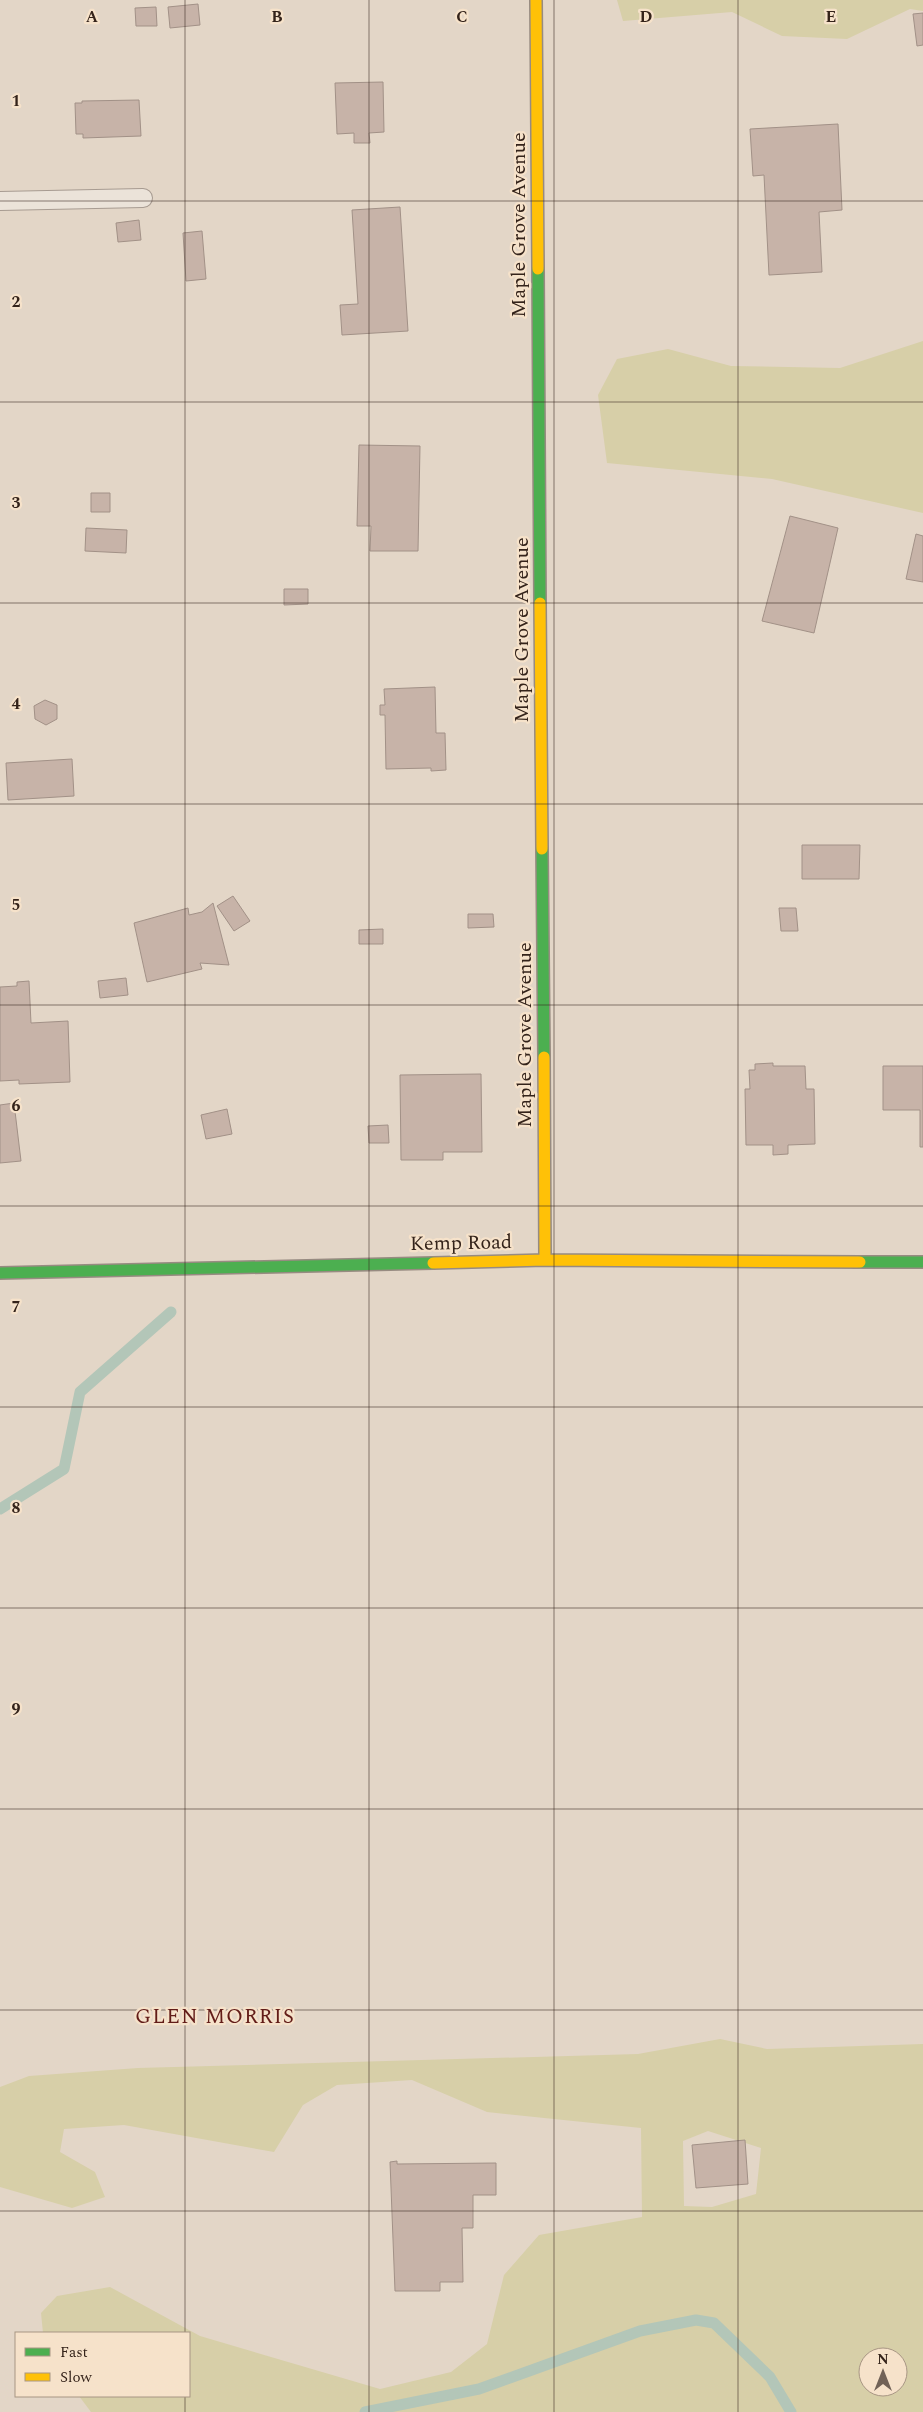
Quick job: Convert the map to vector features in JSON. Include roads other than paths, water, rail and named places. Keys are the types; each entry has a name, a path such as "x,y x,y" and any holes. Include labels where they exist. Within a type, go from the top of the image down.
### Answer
{"street":[{"name":"Maple Grove Avenue","path":"536,0 545,1260"},
{"name":"Kemp Road","path":"0,1273 545,1260 923,1262"}],"lane":[{"path":"0,201 143,198"}],"waterway":[{"path":"0,1509 64,1469 80,1392 171,1312"},
{"path":"365,2412 479,2389 640,2331 696,2320 714,2323 770,2377 791,2412"}],"district":[{"name":"GLEN MORRIS","path":"215,2017"}]}
